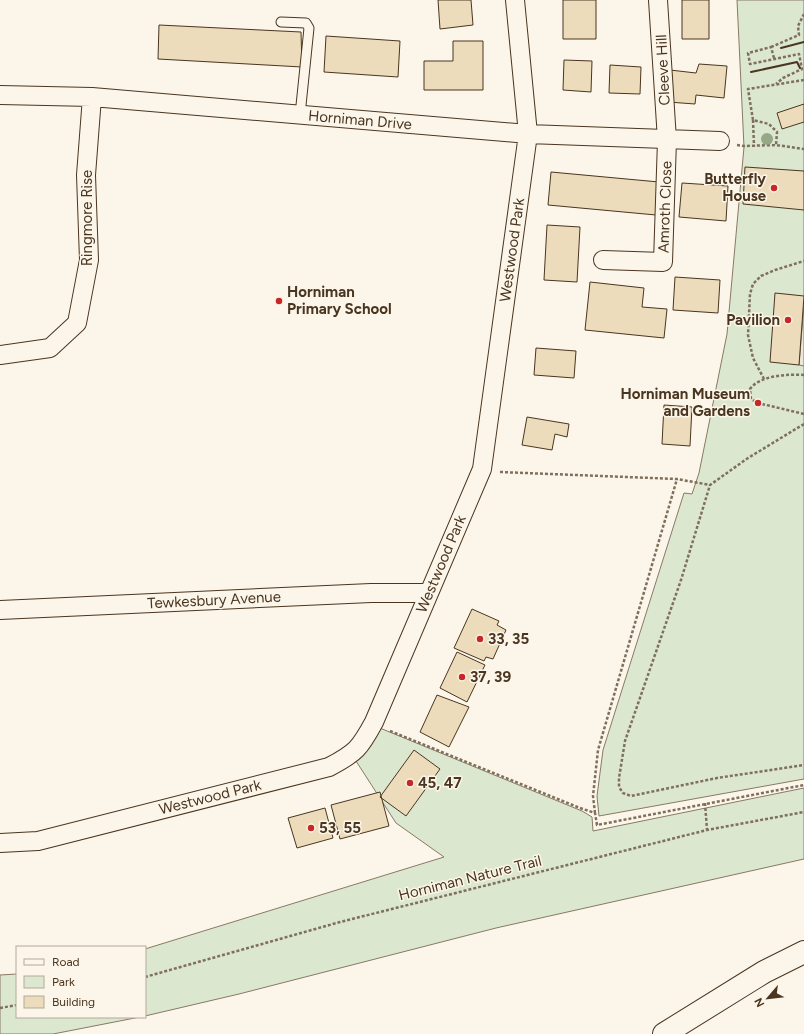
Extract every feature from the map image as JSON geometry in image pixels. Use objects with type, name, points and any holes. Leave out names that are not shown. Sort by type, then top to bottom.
[{"type":"street","name":"Westwood Park","points":[[0,843],[38,841],[330,767],[352,755],[364,740],[374,722],[482,469],[528,134],[515,0]]},
{"type":"street","name":"Cleeve Hill","points":[[658,0],[667,140]]},
{"type":"street","name":"Horniman Drive","points":[[0,95],[92,97],[528,134],[720,141]]},
{"type":"street","name":"Ringmore Rise","points":[[0,354],[50,348],[77,323],[89,260],[86,175],[92,97]]},
{"type":"street","name":"Amroth Close","points":[[603,260],[663,262],[667,140]]},
{"type":"street","name":"Tewkesbury Avenue","points":[[0,610],[371,592],[429,593]]},
{"type":"street","points":[[664,1034],[764,972],[804,952]]},
{"type":"lane","points":[[281,22],[306,23],[309,28],[300,115]]},
{"type":"path","points":[[775,85],[783,78],[802,69],[799,54],[750,64],[748,53],[771,47],[799,35],[798,26],[804,14]]},
{"type":"path","points":[[771,47],[774,58]]},
{"type":"path","points":[[754,146],[753,120],[748,89],[804,80]]},
{"type":"path","points":[[753,120],[769,124],[777,132],[776,145]]},
{"type":"path","points":[[720,141],[744,146],[776,145],[804,149]]},
{"type":"path","points":[[764,379],[754,358],[748,335],[750,294],[753,284],[760,276],[804,261]]},
{"type":"path","points":[[804,375],[764,379],[750,389],[751,399],[758,404],[804,414]]},
{"type":"path","points":[[804,424],[748,458],[710,485],[681,580],[625,741],[619,778],[620,787],[623,793],[632,796],[717,778],[804,765]]},
{"type":"path","points":[[482,469],[504,473],[677,479],[710,485]]},
{"type":"path","points":[[677,479],[598,750],[594,796],[597,824],[804,785]]},
{"type":"path","points":[[374,722],[397,734],[595,813]]},
{"type":"path","points":[[705,803],[707,830]]},
{"type":"path","name":"Horniman Nature Trail","points":[[146,978],[340,922],[707,830],[804,812]]},
{"type":"path","points":[[0,1008],[16,1005]]},
{"type":"green space","name":"Horniman Museum and Gardens","points":[[737,0],[804,0],[804,779],[599,816],[597,796],[603,750],[684,493],[692,494],[699,473],[727,334],[744,147]]},
{"type":"green space","points":[[375,726],[582,811],[592,817],[593,831],[804,788],[804,859],[496,928],[239,994],[146,1016],[146,949],[444,857],[396,823],[356,761]]},
{"type":"green space","points":[[16,974],[16,1018],[135,1018],[53,1034],[0,1034],[0,975]]},
{"type":"shaded area","points":[[804,305],[804,366],[799,365]]},
{"type":"building","points":[[438,0],[471,0],[473,25],[440,29]]},
{"type":"building","points":[[563,0],[596,0],[596,39],[563,39]]},
{"type":"building","points":[[682,0],[709,0],[709,39],[682,39]]},
{"type":"building","points":[[159,25],[301,32],[302,67],[158,59]]},
{"type":"building","points":[[326,36],[400,41],[398,77],[324,72]]},
{"type":"building","points":[[453,41],[483,41],[483,90],[424,90],[424,61],[453,61]]},
{"type":"building","points":[[564,60],[592,61],[591,92],[563,90]]},
{"type":"building","points":[[699,64],[727,66],[724,98],[696,95],[695,104],[668,102],[670,70],[696,73]]},
{"type":"building","points":[[610,65],[641,67],[640,94],[609,93]]},
{"type":"building","points":[[804,104],[804,122],[782,129],[777,113]]},
{"type":"building","name":"Butterfly House","points":[[745,167],[804,171],[804,210],[743,204]]},
{"type":"building","points":[[551,172],[659,182],[656,215],[548,205]]},
{"type":"building","points":[[682,183],[728,186],[726,221],[679,217]]},
{"type":"building","points":[[547,225],[580,227],[577,282],[544,280]]},
{"type":"building","points":[[675,277],[720,280],[718,313],[673,310]]},
{"type":"building","points":[[590,282],[644,288],[642,307],[667,309],[664,338],[585,330]]},
{"type":"building","name":"Pavilion","points":[[775,293],[804,296],[799,365],[770,362]]},
{"type":"building","points":[[536,348],[576,351],[574,378],[534,375]]},
{"type":"building","points":[[664,405],[692,407],[690,446],[662,444]]},
{"type":"building","points":[[527,417],[569,424],[567,437],[555,434],[552,450],[522,445]]},
{"type":"building","name":"33, 35","points":[[472,609],[499,621],[497,625],[506,630],[493,659],[486,657],[484,661],[454,648]]},
{"type":"building","name":"37, 39","points":[[457,652],[485,665],[467,702],[440,688]]},
{"type":"building","points":[[437,695],[469,707],[449,747],[420,732]]},
{"type":"building","name":"45, 47","points":[[414,750],[440,769],[406,816],[380,797]]},
{"type":"building","points":[[380,792],[389,826],[340,839],[331,805]]},
{"type":"building","name":"53, 55","points":[[325,808],[333,838],[297,848],[288,818]]},
{"type":"wall","points":[[781,48],[804,42]]},
{"type":"wall","points":[[751,72],[797,62],[800,68]]},
{"type":"place","name":"Butterfly House","points":[[774,188]]},
{"type":"place","name":"Horniman Primary School","points":[[279,301]]},
{"type":"place","name":"Pavilion","points":[[788,320]]},
{"type":"place","name":"Horniman Museum and Gardens","points":[[758,403]]},
{"type":"place","name":"33, 35","points":[[480,639]]},
{"type":"place","name":"37, 39","points":[[462,677]]},
{"type":"place","name":"45, 47","points":[[410,783]]},
{"type":"place","name":"53, 55","points":[[311,828]]}]
